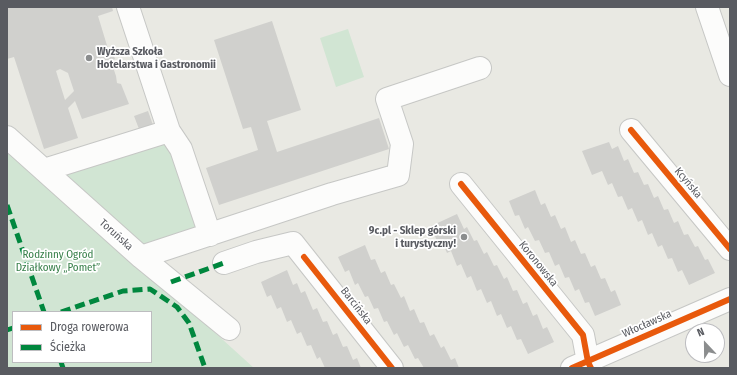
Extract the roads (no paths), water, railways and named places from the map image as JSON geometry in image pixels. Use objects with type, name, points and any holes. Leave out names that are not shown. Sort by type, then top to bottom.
[{"type":"street","points":[[128,7],[170,131],[181,150],[210,235]]},
{"type":"street","points":[[707,7],[730,75]]},
{"type":"street","points":[[141,257],[332,194],[398,175],[402,144],[387,99],[480,68]]},
{"type":"street","name":"Kcyńska","points":[[631,130],[730,249]]},
{"type":"street","points":[[44,170],[170,131]]},
{"type":"street","name":"Toruńska","points":[[7,137],[141,257],[229,329]]},
{"type":"street","name":"Koronowska","points":[[461,184],[583,335],[584,366]]},
{"type":"street","name":"Barcińska","points":[[224,263],[256,252],[293,243],[392,368]]},
{"type":"street","name":"Włocławska","points":[[584,366],[730,298]]},
{"type":"place","name":"Wyższa Szkoła Hotelarstwa i Gastronomii","points":[[89,58]]},
{"type":"place","name":"9c.pl - Sklep górski i turystyczny!","points":[[464,237]]},
{"type":"park label","name":"Rodzinny Ogród Działkowy „Pomet”","points":[[58,261]]}]
